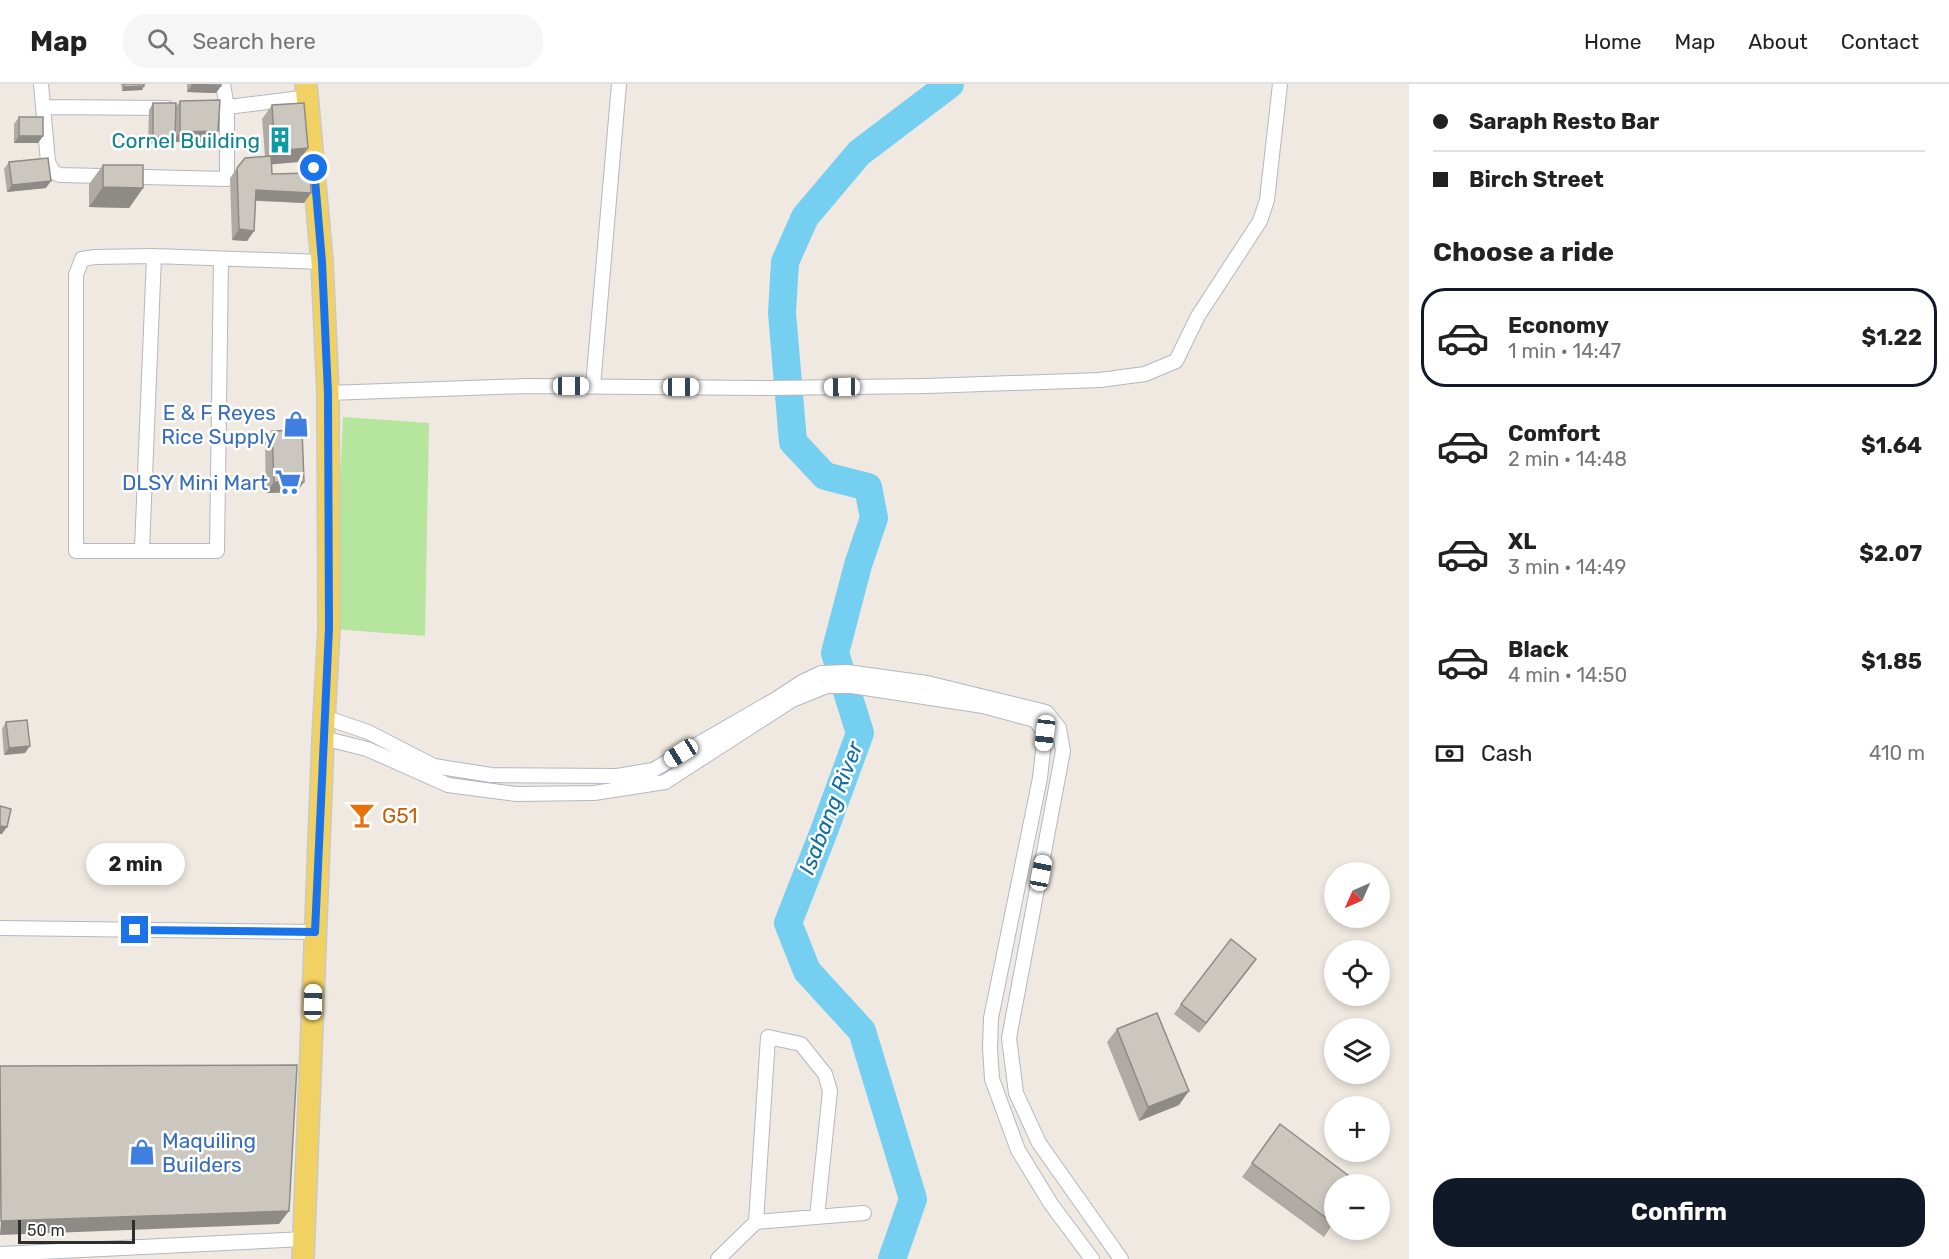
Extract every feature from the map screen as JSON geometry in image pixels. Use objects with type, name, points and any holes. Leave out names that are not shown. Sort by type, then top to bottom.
[{"type":"main road","points":[[304,1249],[323,727],[329,628],[328,393],[322,262],[308,91]]},
{"type":"street","points":[[40,84],[48,162],[53,172],[60,175],[227,179],[226,108],[223,84]]},
{"type":"street","points":[[593,386],[619,84]]},
{"type":"street","points":[[328,393],[526,386],[800,388],[927,386],[1100,380],[1145,374],[1176,361],[1198,316],[1260,221],[1267,200],[1280,84]]},
{"type":"street","points":[[203,108],[226,108],[308,91]]},
{"type":"street","points":[[44,107],[179,108]]},
{"type":"street","points":[[221,259],[217,550],[76,551],[76,275],[82,259],[95,256],[154,256],[322,262]]},
{"type":"street","points":[[142,549],[154,256]]},
{"type":"street","points":[[323,727],[368,732],[434,766],[491,775],[617,776],[653,770],[802,682],[850,679],[927,683],[1046,712],[1059,728],[1063,751],[1009,1038],[1016,1093],[1039,1143],[1121,1259]]},
{"type":"street","points":[[850,679],[983,706],[1035,720],[1045,733],[1040,778],[991,1018],[992,1080],[1018,1150],[1051,1204],[1092,1259]]},
{"type":"street","points":[[323,727],[448,784],[516,794],[594,793],[665,782],[824,680]]},
{"type":"street","points":[[1016,901],[1035,907]]},
{"type":"street","points":[[0,928],[315,932]]},
{"type":"street","points":[[756,1222],[768,1037],[801,1044],[825,1074],[830,1091],[817,1217]]},
{"type":"street","points":[[1038,1183],[1059,1171]]},
{"type":"street","points":[[718,1259],[756,1222],[864,1213]]},
{"type":"street","points":[[0,1254],[304,1249]]},
{"type":"green space","points":[[343,417],[429,423],[425,636],[333,629]]},
{"type":"building","points":[[124,84],[144,84],[144,86],[124,87]]},
{"type":"building","points":[[221,84],[221,86],[192,85]]},
{"type":"building","points":[[220,100],[218,131],[180,132],[180,101]]},
{"type":"building","points":[[153,103],[176,103],[175,138],[153,137]]},
{"type":"building","points":[[304,103],[308,148],[275,151],[272,105]]},
{"type":"building","points":[[19,117],[43,117],[43,136],[19,136]]},
{"type":"building","points":[[271,156],[272,174],[310,173],[311,193],[256,190],[254,231],[239,229],[237,168],[245,158]]},
{"type":"building","points":[[48,158],[51,181],[12,185],[9,162]]},
{"type":"building","points":[[103,165],[143,165],[143,188],[103,187]]},
{"type":"building","points":[[302,430],[304,482],[274,482],[272,431]]},
{"type":"building","points":[[27,720],[30,746],[9,748],[6,722]]},
{"type":"building","points":[[0,806],[11,809],[7,827],[0,826]]},
{"type":"building","points":[[1231,939],[1256,959],[1206,1023],[1181,1004]]},
{"type":"building","points":[[1157,1013],[1189,1091],[1148,1107],[1117,1029]]},
{"type":"building","name":"Maquiling Builders","points":[[297,1065],[289,1211],[1,1221],[0,1066]]},
{"type":"building","points":[[1280,1124],[1324,1157],[1324,1162],[1330,1162],[1346,1174],[1324,1174],[1324,1216],[1252,1163]]},
{"type":"waterway","name":"Isabang River","points":[[892,1259],[913,1199],[862,1031],[807,971],[788,923],[860,733],[835,653],[858,565],[874,518],[868,487],[825,476],[793,442],[782,313],[785,262],[805,217],[859,153],[950,84]]},
{"type":"place","name":"Cornel Building","points":[[280,140]]},
{"type":"place","name":"E & F Reyes Rice Supply","points":[[296,424]]},
{"type":"place","name":"DLSY Mini Mart","points":[[288,482]]},
{"type":"place","name":"G51","points":[[362,815]]},
{"type":"place","name":"Maquiling Builders","points":[[142,1152]]},
{"type":"route","points":[[135,930],[315,932],[322,738],[329,628],[328,393],[322,262],[314,168]]}]
